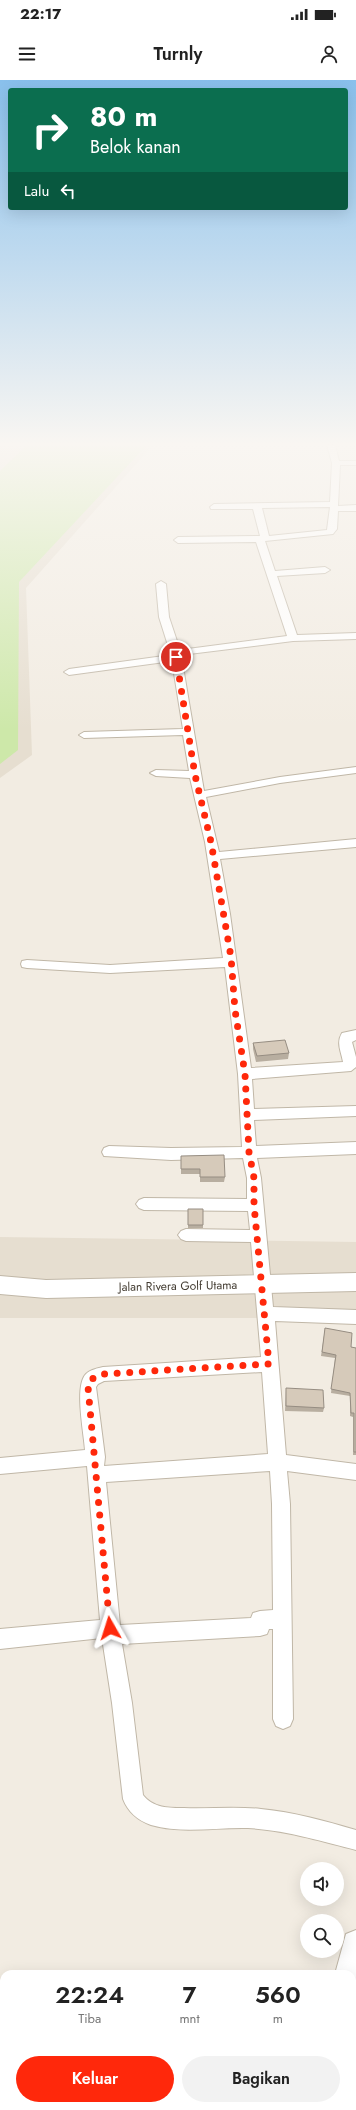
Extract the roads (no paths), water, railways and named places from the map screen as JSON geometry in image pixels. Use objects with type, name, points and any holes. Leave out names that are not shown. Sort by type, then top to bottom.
[{"type":"street","points":[[178,540],[189,540]]},
{"type":"street","points":[[260,540],[293,638]]},
{"type":"street","points":[[272,574],[325,570]]},
{"type":"street","points":[[161,584],[164,617],[176,655],[187,732],[224,914],[245,1074],[249,1152],[254,1178],[254,1205],[266,1314],[281,1504],[283,1720]]},
{"type":"street","points":[[70,672],[293,638],[356,636]]},
{"type":"street","points":[[84,735],[187,732]]},
{"type":"street","points":[[199,795],[280,780],[356,770]]},
{"type":"street","points":[[156,773],[195,775]]},
{"type":"street","points":[[212,856],[356,843]]},
{"type":"street","points":[[27,964],[110,969],[230,962]]},
{"type":"street","points":[[245,1074],[346,1067],[351,1064],[345,1042],[347,1036],[356,1035]]},
{"type":"street","points":[[247,1115],[356,1111]]},
{"type":"street","points":[[109,1152],[131,1154],[356,1148]]},
{"type":"street","points":[[144,1204],[254,1205]]},
{"type":"street","points":[[186,1235],[258,1236]]},
{"type":"street","name":"Jalan Rivera Golf Utama","points":[[0,1285],[46,1288],[356,1282]]},
{"type":"street","points":[[266,1314],[356,1317]]},
{"type":"street","points":[[269,1364],[103,1374],[92,1379],[88,1387],[96,1457],[111,1632],[122,1703],[133,1799],[141,1810],[153,1815],[178,1818],[249,1818],[296,1824],[356,1840]]},
{"type":"street","points":[[0,1466],[96,1457]]},
{"type":"street","points":[[97,1475],[162,1469],[278,1462],[356,1472]]},
{"type":"street","points":[[0,1639],[111,1632],[260,1626],[260,1620],[282,1619]]},
{"type":"street","points":[[350,1970],[356,1947]]}]
